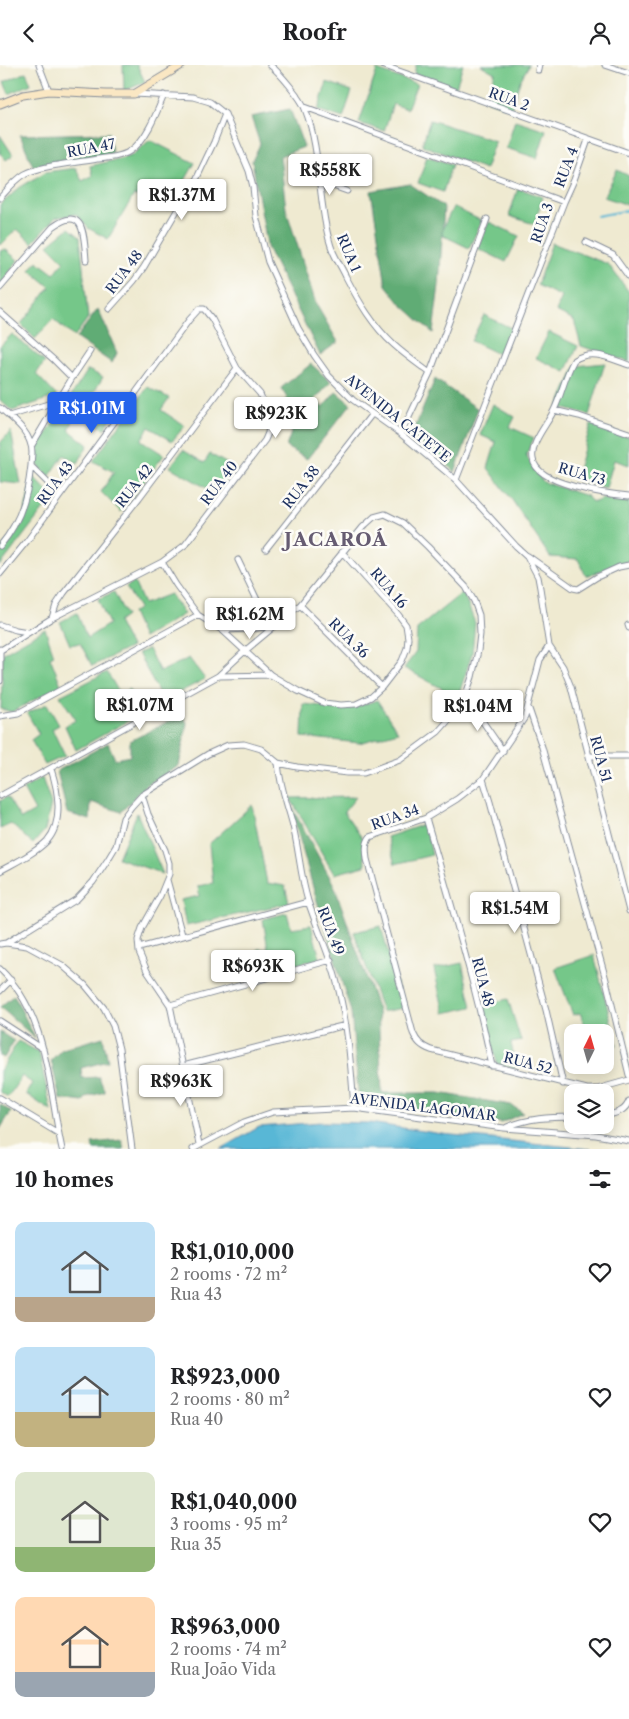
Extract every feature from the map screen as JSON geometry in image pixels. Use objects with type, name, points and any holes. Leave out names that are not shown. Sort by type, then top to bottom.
[{"type":"main road","points":[[0,104],[23,95],[50,91],[106,94],[134,93],[182,65]]},
{"type":"street","points":[[39,65],[50,91]]},
{"type":"street","name":"RUA 1","points":[[270,65],[278,72],[305,107],[315,149],[330,244],[361,306],[394,346],[430,373]]},
{"type":"street","name":"RUA 2","points":[[382,65],[588,140],[629,153]]},
{"type":"street","points":[[605,65],[629,73]]},
{"type":"street","points":[[134,93],[203,99],[218,107],[225,114]]},
{"type":"street","name":"RUA 47","points":[[0,198],[17,180],[38,169],[109,157],[131,151],[141,141],[156,115],[164,95]]},
{"type":"street","name":"RUA 3","points":[[305,107],[564,202],[456,480]]},
{"type":"street","name":"RUA 48","points":[[109,309],[139,274],[195,182],[225,114]]},
{"type":"street","name":"AVENIDA CATETE","points":[[225,114],[249,171],[253,187],[256,217],[268,262],[298,328],[329,376],[354,400],[401,434],[456,480],[527,556],[538,577],[549,646]]},
{"type":"street","name":"RUA 4","points":[[564,202],[588,140]]},
{"type":"street","points":[[319,181],[347,191]]},
{"type":"street","points":[[401,434],[430,373],[487,219]]},
{"type":"street","points":[[0,288],[60,222],[74,220],[80,223],[84,230],[86,260]]},
{"type":"street","points":[[586,242],[613,255],[629,277]]},
{"type":"street","name":"RUA 40","points":[[0,648],[52,618],[162,562],[185,545],[268,433],[270,418],[260,394],[237,368],[208,312],[204,309],[199,309]]},
{"type":"street","name":"RUA 43","points":[[0,574],[27,541],[199,309]]},
{"type":"street","points":[[0,312],[72,378]]},
{"type":"street","points":[[0,546],[20,517],[26,500],[32,445],[90,351]]},
{"type":"street","points":[[629,365],[589,353],[580,356],[571,365],[554,410],[579,416],[629,433]]},
{"type":"street","name":"RUA 42","points":[[52,618],[56,605],[69,586],[139,498],[237,368]]},
{"type":"street","points":[[9,416],[59,401]]},
{"type":"street","points":[[0,408],[22,429],[32,445]]},
{"type":"street","name":"RUA 73","points":[[554,410],[534,446],[532,458],[536,468],[547,476],[583,489],[629,496]]},
{"type":"street","name":"RUA 38","points":[[266,549],[372,414]]},
{"type":"street","points":[[31,466],[60,495]]},
{"type":"street","points":[[0,796],[218,676],[300,605],[368,521],[374,517],[385,514],[403,523],[466,587],[474,601],[479,615],[480,633],[472,677],[462,703],[438,732],[414,751],[400,760],[364,773],[347,773],[278,763],[261,749],[244,744],[228,745],[208,754],[142,795],[123,818],[116,846],[86,890],[77,899],[3,943]]},
{"type":"street","name":"RUA 16","points":[[198,615],[222,630],[246,650],[271,675],[298,691],[324,703],[341,705],[356,703],[371,697],[382,687],[402,661],[407,648],[406,625],[398,613],[342,552]]},
{"type":"street","points":[[527,556],[578,589],[604,574],[629,565]]},
{"type":"street","points":[[238,560],[270,627]]},
{"type":"street","points":[[0,716],[18,713],[198,615],[162,562]]},
{"type":"street","name":"RUA 36","points":[[300,605],[382,687]]},
{"type":"street","points":[[0,625],[28,632]]},
{"type":"street","points":[[222,630],[276,626]]},
{"type":"street","name":"RUA 34","points":[[422,1046],[416,1041],[413,1033],[367,859],[367,841],[370,837],[426,818],[457,799],[483,779],[520,727],[529,709],[530,697],[540,660],[549,646]]},
{"type":"street","name":"RUA 51","points":[[549,646],[563,667],[571,687],[629,911]]},
{"type":"street","points":[[0,648],[0,681]]},
{"type":"street","points":[[218,676],[271,675]]},
{"type":"street","points":[[462,703],[483,722],[503,751]]},
{"type":"street","points":[[529,709],[542,747],[603,971],[629,1075]]},
{"type":"street","points":[[589,756],[629,756]]},
{"type":"street","name":"RUA 49","points":[[278,763],[280,785],[292,822],[308,902],[338,984],[352,1071],[354,1108]]},
{"type":"street","points":[[0,871],[33,852],[48,840],[53,830],[57,818],[58,803],[51,769]]},
{"type":"street","points":[[483,779],[546,1010],[563,1084]]},
{"type":"street","points":[[142,795],[169,863],[167,879],[160,896],[142,928],[138,940],[139,952],[147,971],[170,1005],[199,1144]]},
{"type":"street","name":"RUA 48","points":[[426,818],[462,946],[492,1066]]},
{"type":"street","points":[[167,879],[182,935]]},
{"type":"street","points":[[139,948],[308,902]]},
{"type":"street","points":[[3,943],[27,947],[62,965],[86,985],[104,1008],[114,1026],[119,1049],[132,1149]]},
{"type":"street","points":[[170,1005],[330,960]]},
{"type":"street","points":[[0,969],[11,980],[32,1014],[43,1049],[62,1149]]},
{"type":"street","points":[[0,991],[11,980]]},
{"type":"street","points":[[0,1021],[43,1049]]},
{"type":"street","points":[[183,1066],[346,1025]]},
{"type":"street","name":"RUA 52","points":[[422,1046],[431,1050],[563,1084],[597,1089],[629,1081]]},
{"type":"street","points":[[0,1098],[58,1133]]},
{"type":"street","points":[[614,1114],[620,1112],[627,1106],[629,1101]]},
{"type":"street","name":"AVENIDA LAGOMAR","points":[[192,1149],[244,1122],[273,1112],[354,1108],[504,1128],[596,1135],[629,1141]]},
{"type":"street","points":[[504,1128],[521,1121],[564,1117]]},
{"type":"green space","points":[[123,65],[137,65],[145,82],[124,91]]},
{"type":"green space","points":[[416,65],[463,65],[456,87],[414,74]]},
{"type":"green space","points":[[481,65],[529,65],[520,81],[511,109],[486,100],[495,73]]},
{"type":"green space","points":[[377,70],[417,84],[407,109],[393,104],[384,131],[359,123]]},
{"type":"green space","points":[[26,72],[31,84],[9,94],[4,82]]},
{"type":"green space","points":[[327,82],[352,91],[343,118],[318,110]]},
{"type":"green space","points":[[290,109],[304,147],[280,156],[286,209],[316,304],[338,342],[320,355],[268,249],[252,161],[260,144],[251,117]]},
{"type":"green space","points":[[430,120],[495,141],[485,169],[422,145]]},
{"type":"green space","points":[[515,120],[546,130],[537,158],[506,148]]},
{"type":"green space","points":[[109,133],[112,153],[33,166],[20,135]]},
{"type":"green space","points":[[0,135],[13,155],[6,160],[0,153]]},
{"type":"green space","points":[[150,140],[195,163],[168,210],[134,195],[108,239],[88,228],[76,214],[55,218],[32,243],[17,229],[0,244],[0,205],[19,188],[45,172],[76,168],[82,181],[92,176],[90,166],[131,156]]},
{"type":"green space","points":[[427,156],[452,164],[443,192],[418,183]]},
{"type":"green space","points":[[617,170],[629,176],[628,205],[604,197]]},
{"type":"green space","points":[[410,184],[444,207],[439,285],[433,333],[401,304],[386,285],[371,191]]},
{"type":"green space","points":[[518,188],[543,197],[534,224],[509,216]]},
{"type":"green space","points":[[453,207],[482,221],[469,248],[440,234]]},
{"type":"green space","points":[[489,222],[519,236],[506,262],[477,248]]},
{"type":"green space","points":[[69,228],[80,237],[88,318],[74,337],[53,319],[35,339],[21,324],[50,287],[30,270],[37,261],[54,274],[64,261],[48,245]]},
{"type":"green space","points":[[552,243],[608,264],[629,292],[629,362],[581,346],[574,320],[556,311],[562,297],[537,285]]},
{"type":"green space","points":[[5,249],[18,260],[0,286],[0,251]]},
{"type":"green space","points":[[98,309],[117,353],[112,363],[76,338]]},
{"type":"green space","points":[[484,315],[513,329],[500,355],[471,341]]},
{"type":"green space","points":[[549,332],[578,346],[566,372],[536,358]]},
{"type":"green space","points":[[12,334],[45,362],[36,374],[57,396],[12,411],[0,400],[0,346]]},
{"type":"green space","points":[[605,363],[589,415],[558,407],[576,366]]},
{"type":"green space","points":[[311,364],[331,382],[315,400],[323,407],[336,392],[351,404],[307,459],[286,447],[292,430],[273,418],[275,410],[287,398],[281,388]]},
{"type":"green space","points":[[88,370],[103,377],[87,404],[111,419],[104,429],[77,412],[69,430],[88,445],[78,463],[64,455],[49,477],[37,464],[39,445]]},
{"type":"green space","points":[[435,379],[478,409],[455,472],[412,435]]},
{"type":"green space","points":[[148,387],[169,398],[161,410],[185,426],[172,441],[149,427],[141,440],[164,455],[121,512],[101,492],[114,472],[93,461]]},
{"type":"green space","points":[[493,404],[515,417],[510,427],[534,438],[526,455],[543,482],[587,496],[591,501],[595,502],[602,499],[629,502],[629,561],[586,576],[578,559],[550,557],[488,468],[496,442],[480,435]]},
{"type":"green space","points":[[591,424],[629,437],[629,465],[614,460],[606,488],[575,480]]},
{"type":"green space","points":[[11,431],[21,484],[0,482],[0,443]]},
{"type":"green space","points":[[183,450],[204,463],[210,454],[233,467],[217,494],[170,467]]},
{"type":"green space","points":[[33,476],[53,497],[0,566],[0,550],[22,523]]},
{"type":"green space","points":[[134,582],[144,604],[170,594],[184,614],[143,638],[132,613],[139,608],[126,587]]},
{"type":"green space","points":[[114,592],[126,616],[118,622],[131,647],[92,666],[80,643],[70,645],[60,622],[77,613],[87,638],[109,624],[98,599]]},
{"type":"green space","points":[[463,592],[475,623],[472,654],[458,697],[404,668],[416,652],[417,629]]},
{"type":"green space","points":[[45,629],[54,655],[50,657],[61,685],[12,712],[1,709],[3,653]]},
{"type":"green space","points":[[148,649],[160,672],[189,658],[205,679],[163,701],[138,653]]},
{"type":"green space","points":[[107,672],[120,694],[129,689],[142,713],[76,750],[65,726],[76,720],[60,696]]},
{"type":"green space","points":[[377,700],[398,732],[359,743],[302,737],[303,704],[350,709]]},
{"type":"green space","points":[[47,704],[59,725],[52,729],[65,756],[45,765],[31,740],[39,734],[27,713]]},
{"type":"green space","points":[[178,706],[187,723],[179,766],[148,784],[121,812],[91,802],[90,820],[67,813],[57,771],[108,743],[115,759],[130,756],[130,741],[171,720],[168,710]]},
{"type":"green space","points":[[42,778],[51,804],[45,830],[33,844],[11,824],[0,829],[0,801],[7,797],[21,819],[35,811],[23,789]]},
{"type":"green space","points":[[356,797],[344,812],[364,841],[365,866],[334,874],[290,798]]},
{"type":"green space","points":[[290,804],[334,885],[378,1010],[382,1093],[439,1093],[511,1105],[523,1113],[501,1123],[359,1100],[351,1012]]},
{"type":"green space","points":[[252,805],[267,883],[285,886],[289,903],[186,926],[181,900],[199,896],[198,886],[213,883],[209,844]]},
{"type":"green space","points":[[137,813],[163,874],[118,858]]},
{"type":"green space","points":[[425,824],[432,855],[395,864],[387,837]]},
{"type":"green space","points":[[287,913],[291,928],[311,925],[320,958],[264,973],[258,949],[268,949],[263,919]]},
{"type":"green space","points":[[381,926],[403,1008],[382,1012],[354,932]]},
{"type":"green space","points":[[594,955],[612,1024],[583,1024],[580,1013],[573,1015],[555,968]]},
{"type":"green space","points":[[462,963],[472,1007],[444,1013],[434,969]]},
{"type":"green space","points":[[14,995],[35,1038],[0,1007]]},
{"type":"green space","points":[[508,999],[521,1041],[511,1043],[516,1068],[497,1064],[483,1004]]},
{"type":"green space","points":[[0,1032],[14,1041],[4,1058],[0,1056]]},
{"type":"green space","points":[[614,1033],[617,1045],[614,1047]]},
{"type":"green space","points":[[103,1037],[108,1061],[81,1068],[82,1078],[99,1077],[105,1092],[86,1097],[83,1102],[60,1099],[51,1060],[62,1049]]},
{"type":"green space","points":[[18,1041],[39,1052],[51,1111],[26,1094],[32,1083],[22,1076],[8,1097],[0,1092],[0,1071]]},
{"type":"green space","points":[[0,1104],[11,1112],[0,1129]]},
{"type":"green space","points":[[122,1140],[124,1149],[93,1149],[92,1143]]},
{"type":"water","points":[[321,1122],[370,1123],[442,1134],[591,1149],[221,1149],[259,1127]]},
{"type":"waterway","points":[[597,216],[629,210]]},
{"type":"district","name":"JACAROÁ","points":[[336,539]]}]
